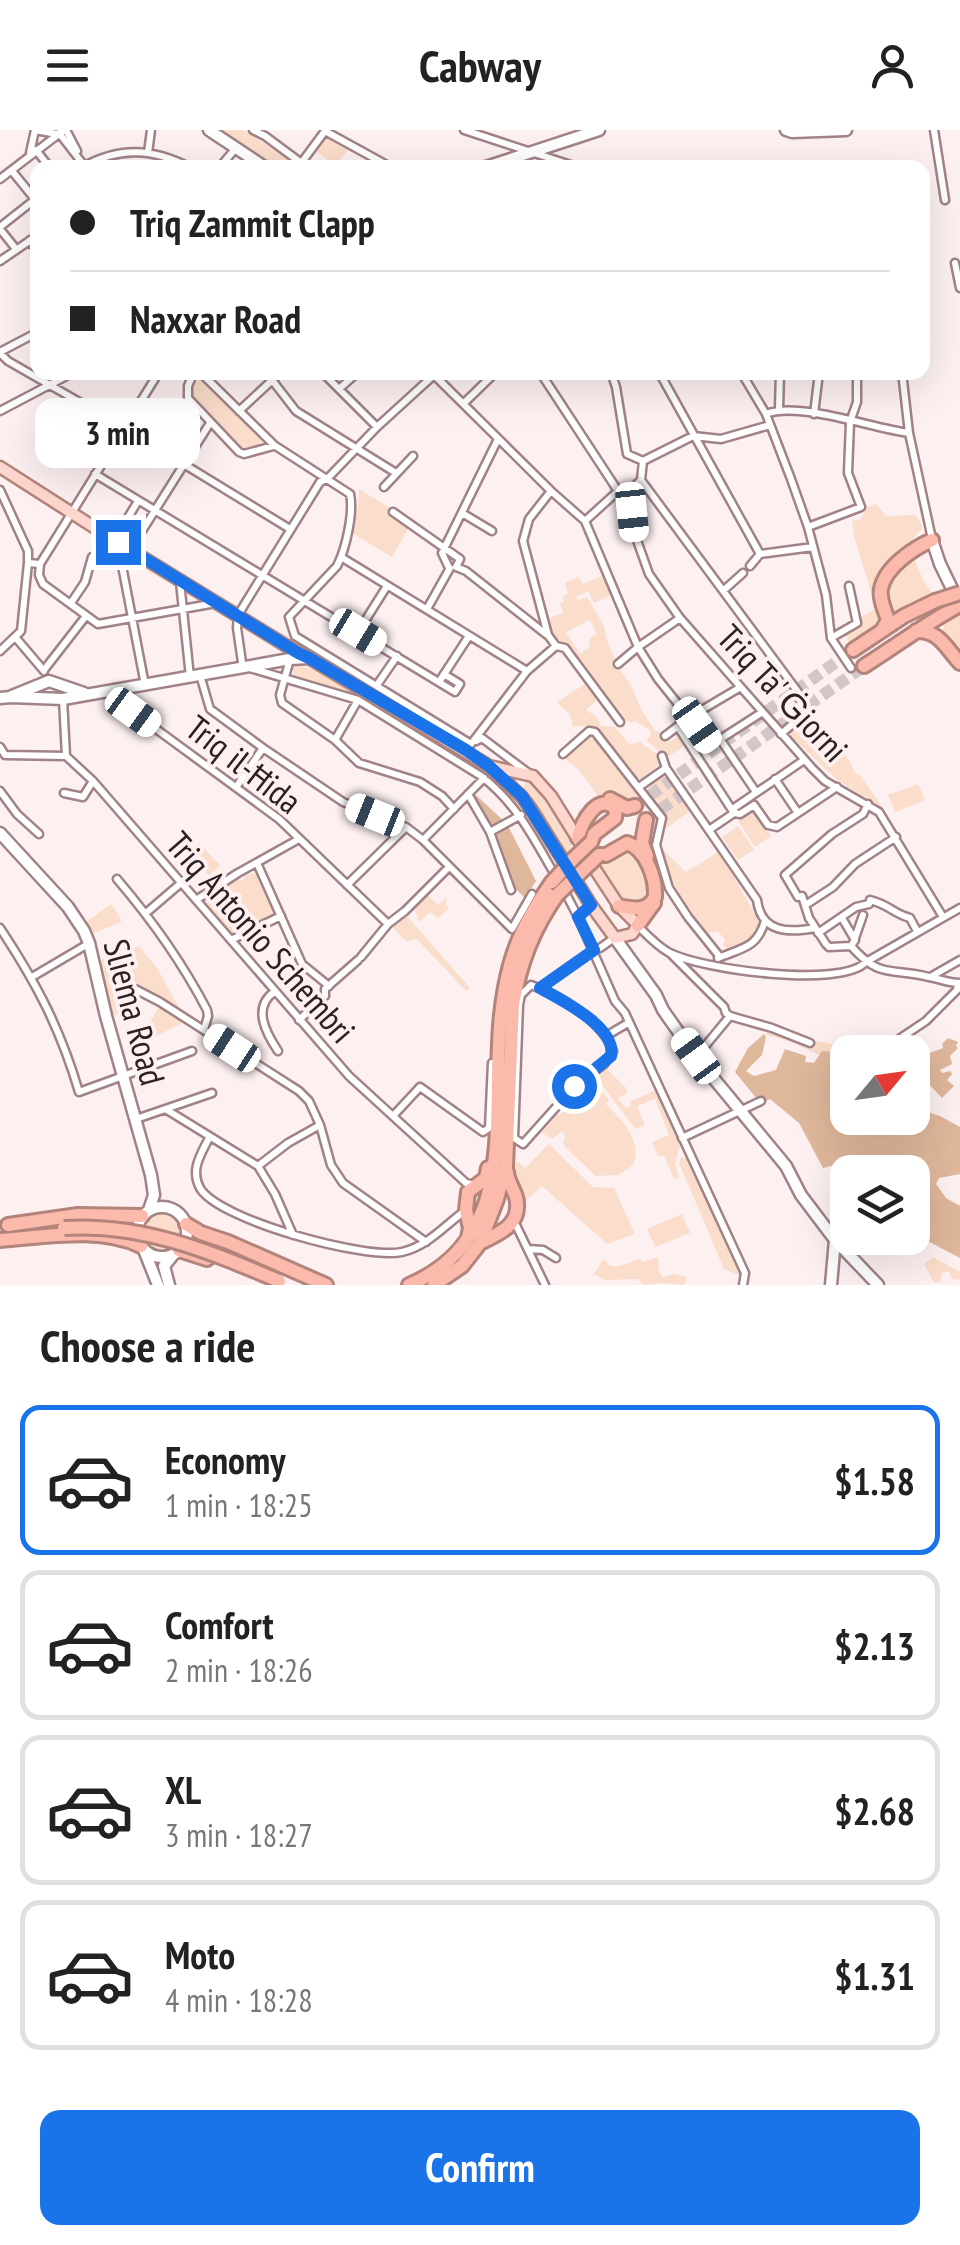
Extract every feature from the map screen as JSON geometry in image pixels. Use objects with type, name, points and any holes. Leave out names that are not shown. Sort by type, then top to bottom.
[{"type":"highway","points":[[883,629],[888,620],[880,594],[882,585],[915,548],[932,540]]},
{"type":"highway","points":[[853,650],[904,616],[960,593]]},
{"type":"highway","points":[[883,603],[892,614],[904,616]]},
{"type":"highway","points":[[858,667],[960,605]]},
{"type":"highway","points":[[942,640],[939,626],[946,612]]},
{"type":"highway","points":[[915,632],[928,631],[942,640],[960,663]]},
{"type":"highway","points":[[474,1242],[488,1195],[500,1016],[518,936],[555,888],[572,878],[589,845],[635,806],[627,808],[605,798],[582,818],[566,820]]},
{"type":"highway","points":[[589,845],[646,820],[643,847],[656,877],[658,893],[654,905],[634,929]]},
{"type":"highway","points":[[589,845],[606,855],[628,843],[641,852],[655,882],[655,897],[647,906],[636,909],[619,906]]},
{"type":"highway","points":[[409,1285],[442,1268],[474,1242],[502,1232],[514,1222],[518,1202],[507,1181],[506,1166],[516,1005],[529,986],[530,940],[555,888]]},
{"type":"highway","points":[[474,1242],[467,1214],[469,1187],[486,1178],[492,1146],[490,1134]]},
{"type":"highway","points":[[434,1285],[462,1266],[497,1199],[506,1166]]},
{"type":"highway","points":[[4,1225],[78,1215],[145,1213]]},
{"type":"highway","points":[[0,1238],[103,1221],[177,1232],[300,1281],[324,1285]]},
{"type":"highway","points":[[186,1224],[324,1285]]},
{"type":"highway","points":[[4,1225],[66,1225],[170,1238],[281,1284]]},
{"type":"highway","points":[[0,1238],[95,1236],[121,1239],[142,1248]]},
{"type":"highway","points":[[176,1252],[197,1255],[281,1284]]},
{"type":"main road","points":[[209,130],[254,160]]},
{"type":"main road","points":[[510,160],[599,130]]},
{"type":"main road","points":[[786,130],[846,130]]},
{"type":"main road","points":[[0,467],[116,542],[489,766],[522,796]]},
{"type":"main road","points":[[932,540],[960,605]]},
{"type":"main road","points":[[5,697],[41,699],[107,693],[309,658]]},
{"type":"main road","points":[[5,697],[36,685],[47,676],[66,694]]},
{"type":"main road","points":[[36,685],[34,690],[41,699]]},
{"type":"main road","points":[[489,766],[530,776],[551,796],[589,845],[594,870],[634,929]]},
{"type":"main road","points":[[530,776],[518,788],[591,905],[696,1056],[786,1166],[801,1195],[830,1233]]},
{"type":"main road","name":"Sliema Road","points":[[0,833],[68,907],[89,943],[151,1175],[154,1195],[145,1213]]},
{"type":"main road","points":[[615,938],[634,929]]},
{"type":"main road","points":[[629,956],[626,944],[634,929]]},
{"type":"main road","name":"Sliema Road","points":[[151,1175],[168,1208]]},
{"type":"main road","points":[[158,1285],[137,1236],[145,1213],[158,1207],[179,1214],[186,1224],[184,1243],[164,1266],[169,1285]]},
{"type":"main road","points":[[142,1248],[154,1256],[176,1252]]},
{"type":"main road","points":[[831,1285],[834,1255]]},
{"type":"main road","points":[[849,1255],[878,1285]]},
{"type":"street","points":[[33,153],[35,130],[62,132]]},
{"type":"street","points":[[148,152],[152,130]]},
{"type":"street","points":[[253,130],[299,160]]},
{"type":"street","points":[[307,160],[325,130],[379,160]]},
{"type":"street","points":[[464,130],[554,160]]},
{"type":"street","points":[[934,130],[945,200]]},
{"type":"street","points":[[0,179],[62,132]]},
{"type":"street","points":[[62,132],[78,160]]},
{"type":"street","points":[[229,160],[240,151],[246,160]]},
{"type":"street","points":[[98,160],[118,153],[148,152],[176,160]]},
{"type":"street","points":[[33,153],[41,160]]},
{"type":"street","points":[[12,171],[30,192]]},
{"type":"street","points":[[16,250],[0,228],[30,204]]},
{"type":"street","points":[[0,261],[30,241]]},
{"type":"street","points":[[955,263],[960,288]]},
{"type":"street","points":[[30,336],[0,353],[30,373]]},
{"type":"street","points":[[44,380],[290,530]]},
{"type":"street","points":[[0,411],[59,380]]},
{"type":"street","points":[[154,380],[40,564],[40,576],[43,584],[98,624],[218,603]]},
{"type":"street","points":[[192,380],[188,398],[238,452],[244,454],[274,445]]},
{"type":"street","points":[[206,380],[274,445],[350,494],[352,505],[342,558],[289,617],[296,636],[471,744]]},
{"type":"street","points":[[239,411],[272,380],[296,412],[396,473]]},
{"type":"street","points":[[330,380],[377,427]]},
{"type":"street","points":[[340,389],[350,380]]},
{"type":"street","points":[[426,380],[320,482],[290,530],[238,615],[246,668],[358,700],[484,778],[520,815],[597,949],[615,1001],[625,1013],[745,1272],[743,1285]]},
{"type":"street","points":[[438,380],[585,522],[638,647],[658,679],[756,792]]},
{"type":"street","points":[[463,404],[488,380]]},
{"type":"street","points":[[545,380],[618,491]]},
{"type":"street","points":[[614,380],[627,454],[643,461],[694,436],[721,440],[770,424]]},
{"type":"street","points":[[663,380],[760,554]]},
{"type":"street","points":[[746,380],[766,414],[808,527],[826,595],[831,638],[858,667]]},
{"type":"street","points":[[778,409],[780,380]]},
{"type":"street","points":[[814,414],[818,380]]},
{"type":"street","points":[[808,527],[861,507],[848,474],[850,422],[857,402],[858,380]]},
{"type":"street","points":[[903,380],[908,433],[932,540]]},
{"type":"street","points":[[766,414],[778,409],[908,433]]},
{"type":"street","points":[[130,550],[210,423]]},
{"type":"street","points":[[498,440],[442,553],[453,568],[466,571],[556,646],[566,648],[620,722]]},
{"type":"street","points":[[384,487],[413,456]]},
{"type":"street","points":[[585,522],[618,491],[629,491],[641,480],[643,461]]},
{"type":"street","points":[[95,474],[455,692],[460,684],[444,674]]},
{"type":"street","points":[[641,480],[798,692],[803,715],[781,734]]},
{"type":"street","points":[[0,490],[28,551],[21,631],[0,650]]},
{"type":"street","points":[[548,636],[523,541],[530,519],[551,491]]},
{"type":"street","name":"Triq Ta' Ġiorni","points":[[629,491],[634,532],[648,574],[680,618],[825,781],[880,812],[943,917]]},
{"type":"street","points":[[138,501],[116,542],[145,686]]},
{"type":"street","points":[[0,513],[8,508]]},
{"type":"street","points":[[393,512],[460,559],[426,609]]},
{"type":"street","points":[[462,513],[492,531]]},
{"type":"street","points":[[750,566],[760,554],[814,547]]},
{"type":"street","points":[[70,604],[84,582],[92,556]]},
{"type":"street","points":[[342,558],[527,671]]},
{"type":"street","points":[[28,563],[40,564]]},
{"type":"street","points":[[724,590],[743,574]]},
{"type":"street","points":[[26,578],[40,576]]},
{"type":"street","points":[[180,580],[195,676],[210,708],[344,802],[406,828],[423,840],[512,929],[532,894]]},
{"type":"street","points":[[358,632],[388,586]]},
{"type":"street","points":[[831,638],[857,623],[849,586]]},
{"type":"street","points":[[16,638],[47,676],[86,616]]},
{"type":"street","points":[[618,664],[680,618]]},
{"type":"street","points":[[439,682],[469,636]]},
{"type":"street","points":[[471,744],[527,671],[556,646]]},
{"type":"street","points":[[377,684],[397,656]]},
{"type":"street","points":[[290,659],[280,695],[282,703],[335,740],[360,764],[420,782],[454,809]]},
{"type":"street","points":[[664,736],[739,688]]},
{"type":"street","name":"Triq il-Ħida","points":[[107,693],[280,819],[388,924]]},
{"type":"street","points":[[2,753],[66,756],[66,694]]},
{"type":"street","points":[[335,740],[358,700]]},
{"type":"street","points":[[696,754],[761,712]]},
{"type":"street","points":[[678,726],[734,813]]},
{"type":"street","points":[[562,754],[589,731],[594,732],[640,787],[662,818],[656,845],[670,888],[720,957]]},
{"type":"street","points":[[471,744],[482,738],[530,776]]},
{"type":"street","points":[[237,786],[263,748]]},
{"type":"street","name":"Triq Antonio Schembri","points":[[66,756],[93,781],[362,1090],[469,1187]]},
{"type":"street","points":[[662,756],[666,768],[771,927],[816,931],[870,900],[887,904],[897,914],[910,918],[918,931]]},
{"type":"street","points":[[734,813],[734,808],[804,760]]},
{"type":"street","points":[[640,787],[666,768]]},
{"type":"street","points":[[423,840],[484,778]]},
{"type":"street","points":[[775,780],[798,813]]},
{"type":"street","points":[[64,793],[82,797],[93,781]]},
{"type":"street","points":[[818,800],[825,781]]},
{"type":"street","points":[[709,830],[754,805],[768,825],[777,826],[836,787]]},
{"type":"street","points":[[0,791],[39,834]]},
{"type":"street","points":[[468,794],[490,832],[511,890]]},
{"type":"street","points":[[853,942],[829,948],[809,918],[802,896],[798,898],[786,875],[832,834],[862,814],[868,804]]},
{"type":"street","points":[[490,832],[520,815]]},
{"type":"street","points":[[347,885],[406,828]]},
{"type":"street","points":[[806,904],[896,837]]},
{"type":"street","points":[[196,900],[299,839]]},
{"type":"street","points":[[257,863],[302,964],[328,986]]},
{"type":"street","points":[[299,1020],[326,996],[328,986],[360,958],[388,924],[449,867]]},
{"type":"street","points":[[116,879],[184,966],[207,1010],[204,1030]]},
{"type":"street","points":[[146,913],[181,884]]},
{"type":"street","points":[[578,917],[591,905]]},
{"type":"street","points":[[931,923],[934,906]]},
{"type":"street","points":[[669,952],[689,961],[774,974],[822,976],[859,970],[866,962],[960,908]]},
{"type":"street","points":[[231,940],[281,916]]},
{"type":"street","points":[[853,942],[863,916]]},
{"type":"street","points":[[842,918],[866,962],[880,970],[959,983],[957,990],[906,1035]]},
{"type":"street","points":[[708,963],[754,944],[765,921]]},
{"type":"street","points":[[0,928],[32,977],[65,1047],[79,1092],[192,1051]]},
{"type":"street","points":[[634,929],[669,952],[730,1016],[810,1043]]},
{"type":"street","points":[[529,986],[615,938]]},
{"type":"street","points":[[32,977],[89,943]]},
{"type":"street","points":[[930,977],[960,960]]},
{"type":"street","points":[[516,1005],[514,1138],[523,1144],[574,1086],[613,1051],[606,1036],[578,1010],[529,986]]},
{"type":"street","points":[[135,988],[299,1091],[309,1101],[342,1183],[426,1242]]},
{"type":"street","points":[[274,992],[267,998],[262,1018],[263,1028],[278,1051]]},
{"type":"street","points":[[696,1056],[730,1016]]},
{"type":"street","points":[[606,1036],[628,1022]]},
{"type":"street","points":[[490,1134],[494,1035]]},
{"type":"street","points":[[393,1116],[420,1087],[490,1134]]},
{"type":"street","points":[[136,1120],[212,1093]]},
{"type":"street","points":[[682,1138],[760,1101]]},
{"type":"street","points":[[167,1110],[258,1166],[294,1236]]},
{"type":"street","points":[[258,1166],[288,1142],[320,1125]]},
{"type":"street","points":[[209,1138],[195,1172],[203,1193],[223,1208],[294,1236],[380,1254],[405,1251],[426,1242],[467,1214]]},
{"type":"street","points":[[514,1222],[545,1285]]},
{"type":"street","points":[[502,1232],[522,1239]]},
{"type":"street","points":[[528,1249],[543,1250],[556,1258]]},
{"type":"shaded area","points":[[220,130],[243,130],[290,160],[262,160]]},
{"type":"shaded area","points":[[326,137],[349,149],[339,160],[328,160],[316,151]]},
{"type":"shaded area","points":[[200,380],[262,441],[254,449],[242,451],[189,396],[191,383]]},
{"type":"shaded area","points":[[359,489],[392,509],[409,527],[392,557],[352,533]]},
{"type":"shaded area","points":[[876,504],[886,516],[915,515],[922,529],[886,567],[878,625],[849,643],[845,633],[876,608],[852,521],[861,519],[866,508]]},
{"type":"shaded area","points":[[912,552],[933,595],[896,613],[887,605],[885,588]]},
{"type":"shaded area","points":[[602,576],[611,595],[594,603],[588,591],[576,597],[578,601],[587,597],[604,626],[619,669],[656,732],[667,743],[679,736],[686,745],[667,757],[647,741],[651,731],[635,721],[623,721],[549,626],[551,617],[563,613],[560,603],[568,593],[565,583],[578,577],[583,584]],"holes":[[[590,620],[597,634],[580,654],[566,632]]]},
{"type":"shaded area","points":[[959,614],[960,654],[943,629],[946,620]]},
{"type":"shaded area","points":[[297,665],[325,673],[485,767],[527,807],[523,810],[483,770],[353,694],[294,676],[292,668]]},
{"type":"shaded area","points":[[588,682],[598,699],[586,710],[596,716],[601,726],[615,727],[629,744],[640,742],[658,755],[660,764],[642,778],[637,778],[597,730],[573,727],[570,715],[557,702]]},
{"type":"shaded area","points":[[809,714],[844,751],[856,774],[883,808],[836,779],[790,735]]},
{"type":"shaded area","points":[[592,735],[644,797],[638,796],[627,807],[606,795],[599,797],[566,760]]},
{"type":"shaded area","points":[[663,775],[690,811],[665,829],[666,815],[648,787]]},
{"type":"shaded area","points":[[529,780],[534,780],[549,800],[573,839],[568,854],[565,855],[523,789]]},
{"type":"shaded area","points":[[918,784],[925,800],[895,812],[888,795]]},
{"type":"shaded area","points":[[476,795],[507,824],[536,881],[525,898],[516,889],[496,833],[472,798]]},
{"type":"shaded area","points":[[752,812],[771,836],[755,847],[738,821]]},
{"type":"shaded area","points":[[738,826],[754,850],[738,860],[722,837]]},
{"type":"shaded area","points":[[199,843],[220,865],[209,876],[187,854]]},
{"type":"shaded area","points":[[626,847],[635,849],[651,885],[650,899],[639,907],[620,900],[596,865]]},
{"type":"shaded area","points":[[662,849],[686,872],[720,851],[761,926],[751,943],[728,950],[718,931],[708,933],[680,894]]},
{"type":"shaded area","points":[[253,873],[276,914],[230,934],[203,905],[238,879]]},
{"type":"shaded area","points":[[427,894],[438,905],[446,898],[449,908],[438,918],[430,912],[419,922],[414,907]]},
{"type":"shaded area","points":[[111,904],[122,921],[92,934],[86,922]]},
{"type":"shaded area","points":[[405,914],[470,988],[466,991],[418,940],[406,941],[393,927]]},
{"type":"shaded area","points":[[139,946],[157,968],[182,1013],[140,985],[130,1009],[112,1016],[99,961]]},
{"type":"shaded area","points":[[160,1005],[186,1021],[143,1043],[141,1037]]},
{"type":"shaded area","points":[[774,1031],[810,1045],[812,1040],[830,1043],[830,1051],[819,1055],[764,1034]]},
{"type":"shaded area","points":[[764,1034],[762,1055],[746,1071],[754,1076],[776,1070],[785,1049],[806,1056],[805,1062],[814,1063],[822,1051],[830,1051],[830,1135],[930,1135],[930,1113],[960,1127],[960,1174],[939,1178],[936,1184],[946,1198],[960,1206],[960,1258],[930,1242],[930,1155],[830,1155],[830,1166],[823,1168],[799,1123],[770,1099],[761,1104],[735,1072],[748,1048]]},
{"type":"shaded area","points":[[948,1038],[958,1042],[950,1056],[952,1064],[940,1070],[950,1071],[947,1080],[954,1086],[942,1098],[930,1085],[930,1053],[943,1048]]},
{"type":"shaded area","points":[[607,1069],[626,1088],[627,1093],[618,1098],[626,1108],[655,1090],[680,1143],[675,1164],[679,1177],[674,1179],[664,1156],[658,1156],[652,1142],[669,1135],[655,1099],[637,1106],[645,1125],[635,1129],[597,1078]]},
{"type":"shaded area","points":[[595,1084],[633,1139],[633,1165],[619,1175],[596,1176],[566,1148],[562,1131],[552,1139],[542,1133],[557,1114]]},
{"type":"shaded area","points":[[549,1144],[593,1187],[614,1188],[635,1234],[607,1244],[542,1186],[526,1201],[514,1181],[514,1166],[517,1161],[525,1168]]},
{"type":"shaded area","points":[[681,1157],[688,1159],[740,1270],[738,1275],[724,1269],[679,1163]]},
{"type":"shaded area","points":[[161,1213],[174,1219],[180,1232],[174,1245],[161,1251],[148,1245],[142,1232],[148,1219]]},
{"type":"shaded area","points":[[682,1214],[690,1233],[655,1247],[647,1229]]},
{"type":"shaded area","points":[[658,1257],[662,1277],[687,1277],[684,1285],[644,1285],[638,1279],[605,1280],[594,1274],[605,1260],[610,1266],[620,1266]]},
{"type":"shaded area","points":[[933,1257],[960,1272],[960,1279],[952,1280],[949,1272],[941,1273],[941,1282],[934,1283],[924,1264]]},
{"type":"tunnel","points":[[635,806],[853,650]]},
{"type":"tunnel","points":[[646,820],[864,666]]},
{"type":"route","points":[[118,542],[466,750],[522,796],[591,905],[578,917],[594,950],[540,988],[578,1010],[612,1044],[611,1056],[574,1086]]}]
